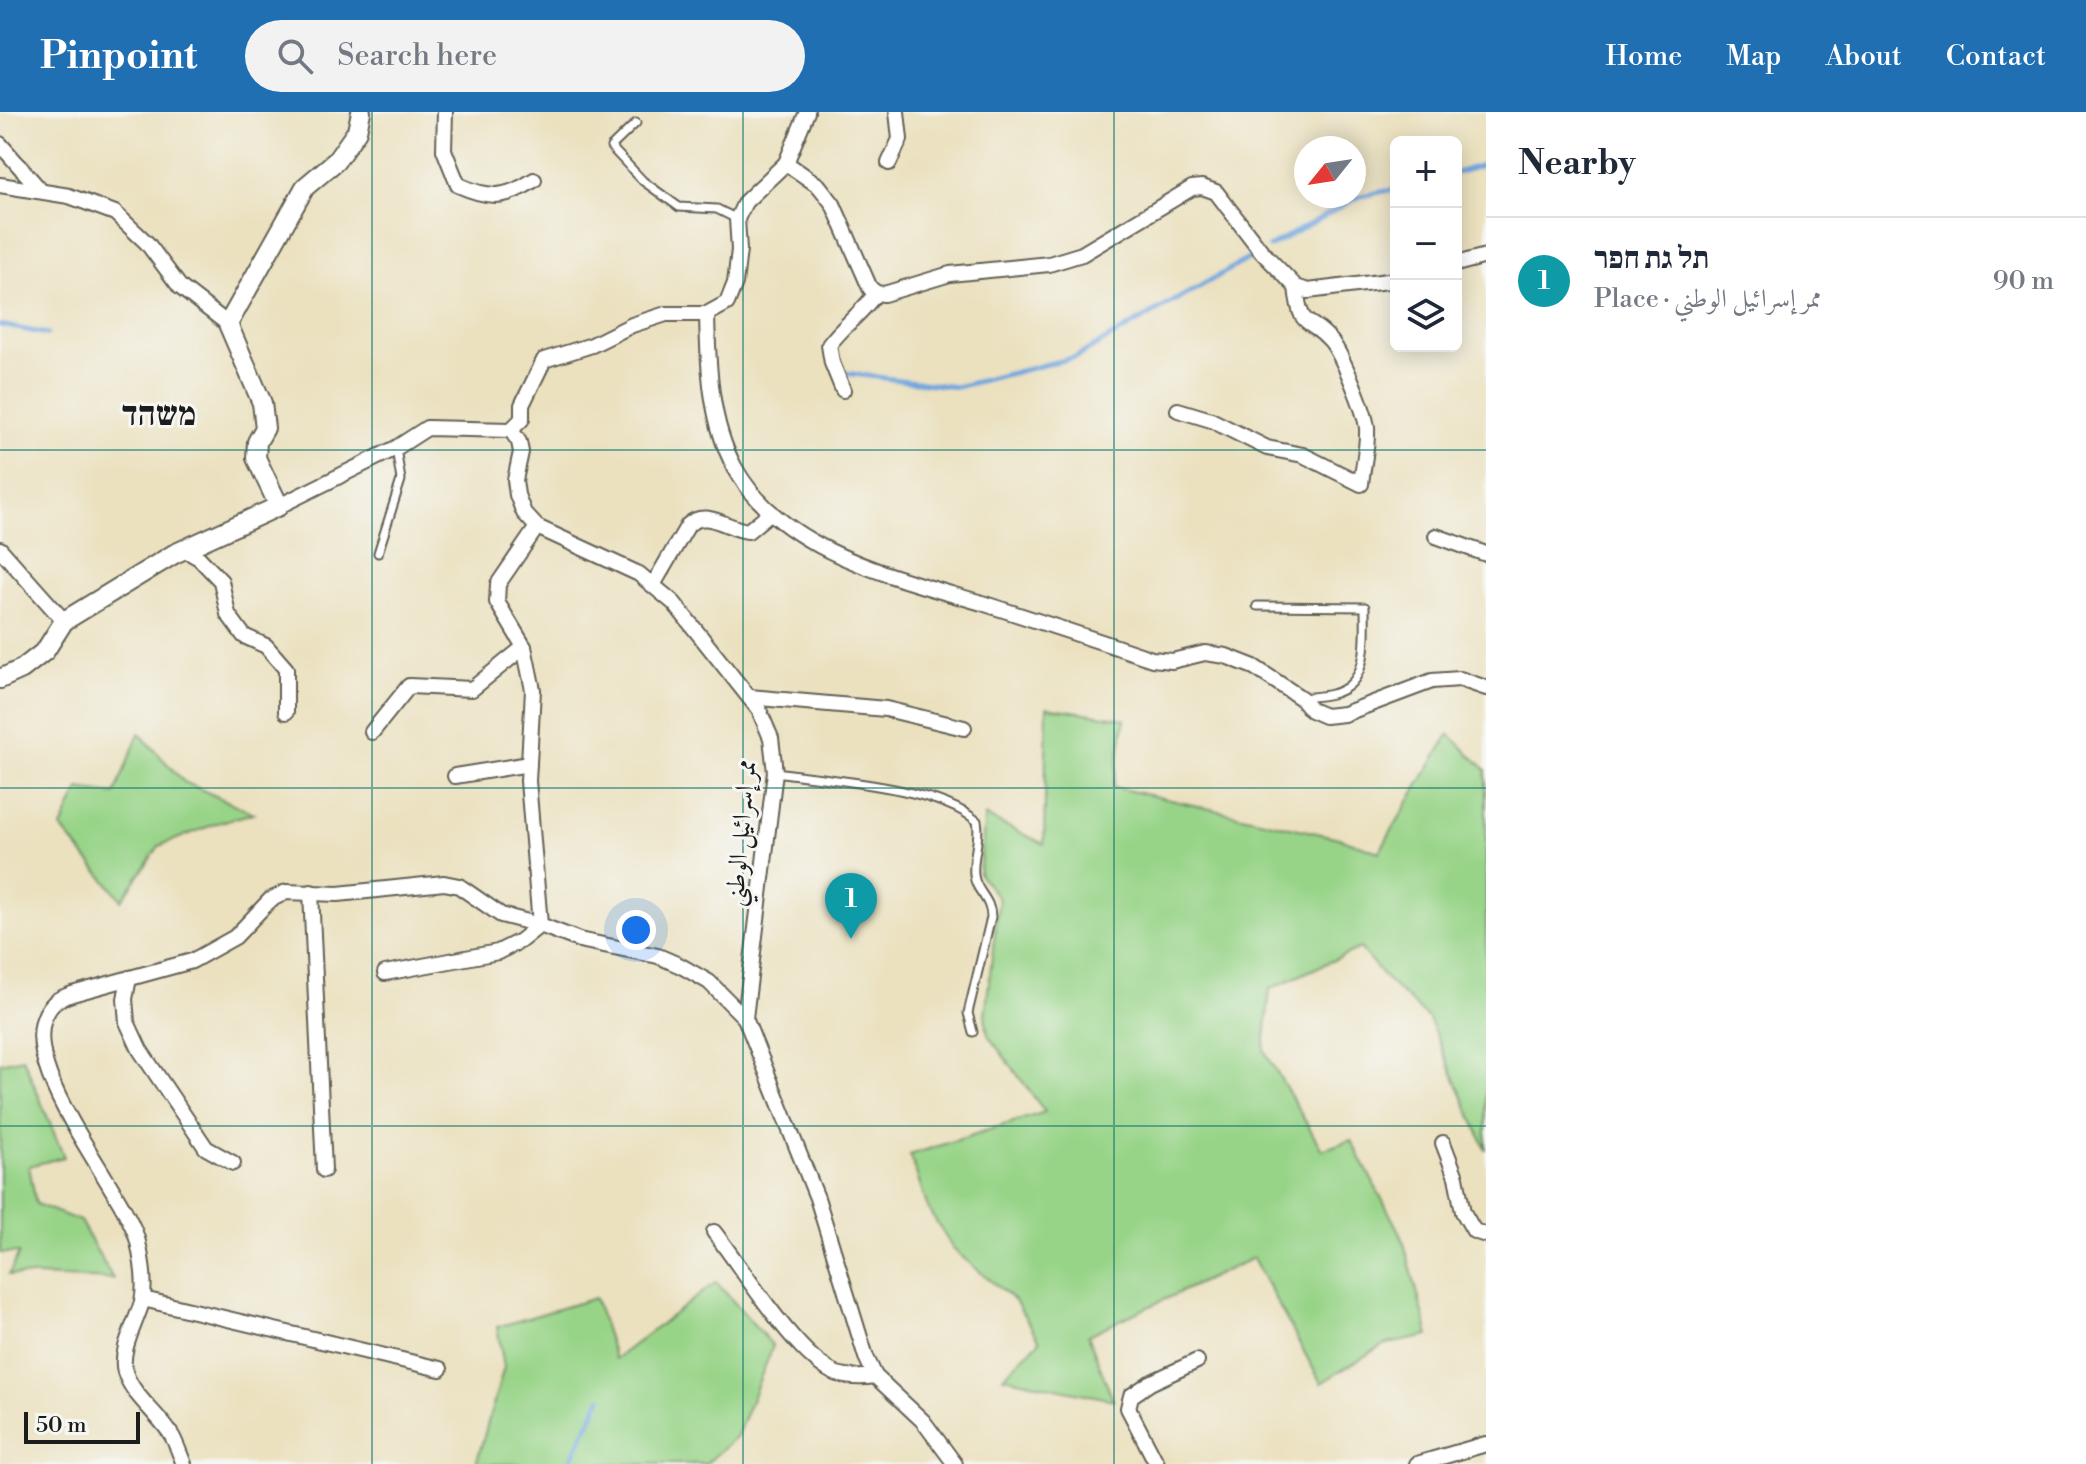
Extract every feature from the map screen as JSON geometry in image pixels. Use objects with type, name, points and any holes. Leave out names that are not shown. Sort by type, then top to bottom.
[{"type":"street","points":[[228,324],[305,187],[336,161],[357,131],[361,112]]},
{"type":"street","points":[[445,112],[444,150],[458,185],[479,194],[498,196],[516,191],[534,180]]},
{"type":"street","points":[[0,679],[22,669],[45,651],[64,621],[185,550],[396,448],[427,428],[511,430],[522,419],[522,405],[544,360],[592,345],[632,325],[666,314],[707,314],[727,303],[735,283],[739,250],[737,219],[745,202],[786,163],[807,112]]},
{"type":"street","points":[[889,163],[900,139],[897,112]]},
{"type":"street","points":[[0,144],[41,191]]},
{"type":"street","points":[[786,163],[819,186],[833,204],[870,288],[876,293],[884,294],[950,274],[1062,262],[1082,254],[1192,188],[1202,187],[1216,192],[1262,252],[1296,287],[1308,291],[1390,281]]},
{"type":"street","points":[[0,185],[69,196],[115,213],[147,243],[180,287],[228,324],[262,403],[265,428],[257,442],[256,458],[279,506]]},
{"type":"street","points":[[1462,262],[1486,256]]},
{"type":"street","points":[[1178,410],[1211,420],[1267,448],[1303,455],[1361,484],[1367,425],[1342,360],[1330,340],[1305,322],[1298,311],[1296,287]]},
{"type":"street","points":[[843,390],[832,363],[829,345],[838,332],[865,310],[876,293]]},
{"type":"street","points":[[707,314],[708,364],[720,429],[734,467],[752,493],[771,512],[838,556],[885,575],[1152,659],[1172,661],[1205,653],[1226,656],[1254,667],[1301,698],[1311,710],[1325,716],[1344,714],[1432,681],[1460,679],[1486,688]]},
{"type":"street","points":[[511,430],[521,452],[515,480],[517,495],[524,513],[537,527],[498,584],[497,602],[524,647],[533,690],[528,781],[540,925]]},
{"type":"street","points":[[653,585],[688,525],[696,518],[705,517],[737,530],[748,531],[771,512]]},
{"type":"street","name":"ممر إسرائيل الوطني","points":[[537,527],[639,574],[653,585],[674,603],[759,710],[771,738],[775,772],[745,1018],[817,1198],[866,1357],[875,1376],[923,1421],[955,1464]]},
{"type":"street","points":[[1436,536],[1486,554]]},
{"type":"street","points":[[0,549],[64,621]]},
{"type":"street","points":[[185,550],[199,558],[221,581],[228,614],[244,636],[266,646],[286,669],[286,712]]},
{"type":"street","points":[[372,732],[409,686],[472,689],[524,647]]},
{"type":"street","points":[[749,697],[886,709],[964,728]]},
{"type":"street","points":[[455,776],[529,764]]},
{"type":"street","points":[[184,1464],[172,1436],[133,1387],[125,1371],[129,1342],[143,1299],[137,1238],[128,1217],[66,1114],[44,1066],[40,1042],[43,1023],[55,1002],[72,994],[192,961],[235,937],[270,900],[286,892],[338,894],[444,883],[459,886],[501,915],[579,940],[658,956],[681,966],[709,982],[745,1018]]},
{"type":"street","points":[[311,892],[324,1170]]},
{"type":"street","points":[[385,973],[498,952],[520,941],[540,925]]},
{"type":"street","points":[[129,978],[125,999],[127,1022],[140,1050],[206,1148],[233,1163]]},
{"type":"street","points":[[1443,1143],[1456,1177],[1463,1212],[1474,1231],[1486,1235]]},
{"type":"street","points":[[714,1232],[796,1342],[813,1359],[836,1373],[853,1378],[875,1376]]},
{"type":"street","points":[[143,1299],[440,1369]]},
{"type":"street","points":[[1157,1464],[1128,1408],[1131,1396],[1150,1383],[1197,1361]]},
{"type":"street","points":[[1417,1464],[1486,1444]]},
{"type":"lane","points":[[636,123],[611,147],[622,161],[654,190],[679,207],[717,209],[737,219]]},
{"type":"lane","points":[[378,553],[401,480],[396,448]]},
{"type":"lane","points":[[1257,606],[1365,607],[1365,633],[1357,677],[1348,687],[1334,693],[1301,698]]},
{"type":"lane","points":[[775,772],[887,787],[930,797],[977,821],[979,831],[973,873],[975,882],[991,906],[991,917],[968,1013],[973,1032]]},
{"type":"green space","points":[[1047,707],[1125,719],[1113,787],[1339,838],[1379,852],[1449,734],[1486,770],[1486,1150],[1429,1019],[1386,979],[1360,948],[1270,989],[1264,1050],[1322,1150],[1351,1140],[1403,1239],[1429,1336],[1383,1345],[1321,1383],[1253,1258],[1088,1335],[1113,1400],[1003,1377],[1040,1341],[1015,1301],[953,1249],[928,1208],[910,1155],[1045,1112],[988,1035],[985,1015],[999,899],[979,874],[985,816],[1044,844]]},
{"type":"green space","points":[[139,733],[184,782],[254,813],[220,822],[159,846],[122,900],[61,828],[79,789],[115,794]]},
{"type":"green space","points":[[23,1058],[64,1157],[29,1166],[36,1204],[80,1221],[113,1279],[9,1275],[19,1253],[0,1253],[0,1063]]},
{"type":"green space","points":[[716,1282],[773,1346],[737,1436],[706,1464],[476,1464],[504,1367],[497,1327],[595,1298],[615,1359]]},
{"type":"waterway","points":[[1462,171],[1486,164]]},
{"type":"waterway","points":[[1269,247],[1360,196],[1390,190]]},
{"type":"waterway","points":[[845,373],[956,387],[1076,357],[1255,255]]},
{"type":"waterway","points":[[0,325],[47,334]]},
{"type":"waterway","points":[[569,1464],[601,1398]]},
{"type":"place","name":"תל גת חפר","points":[[851,939]]},
{"type":"district","name":"משהד","points":[[159,415]]}]
